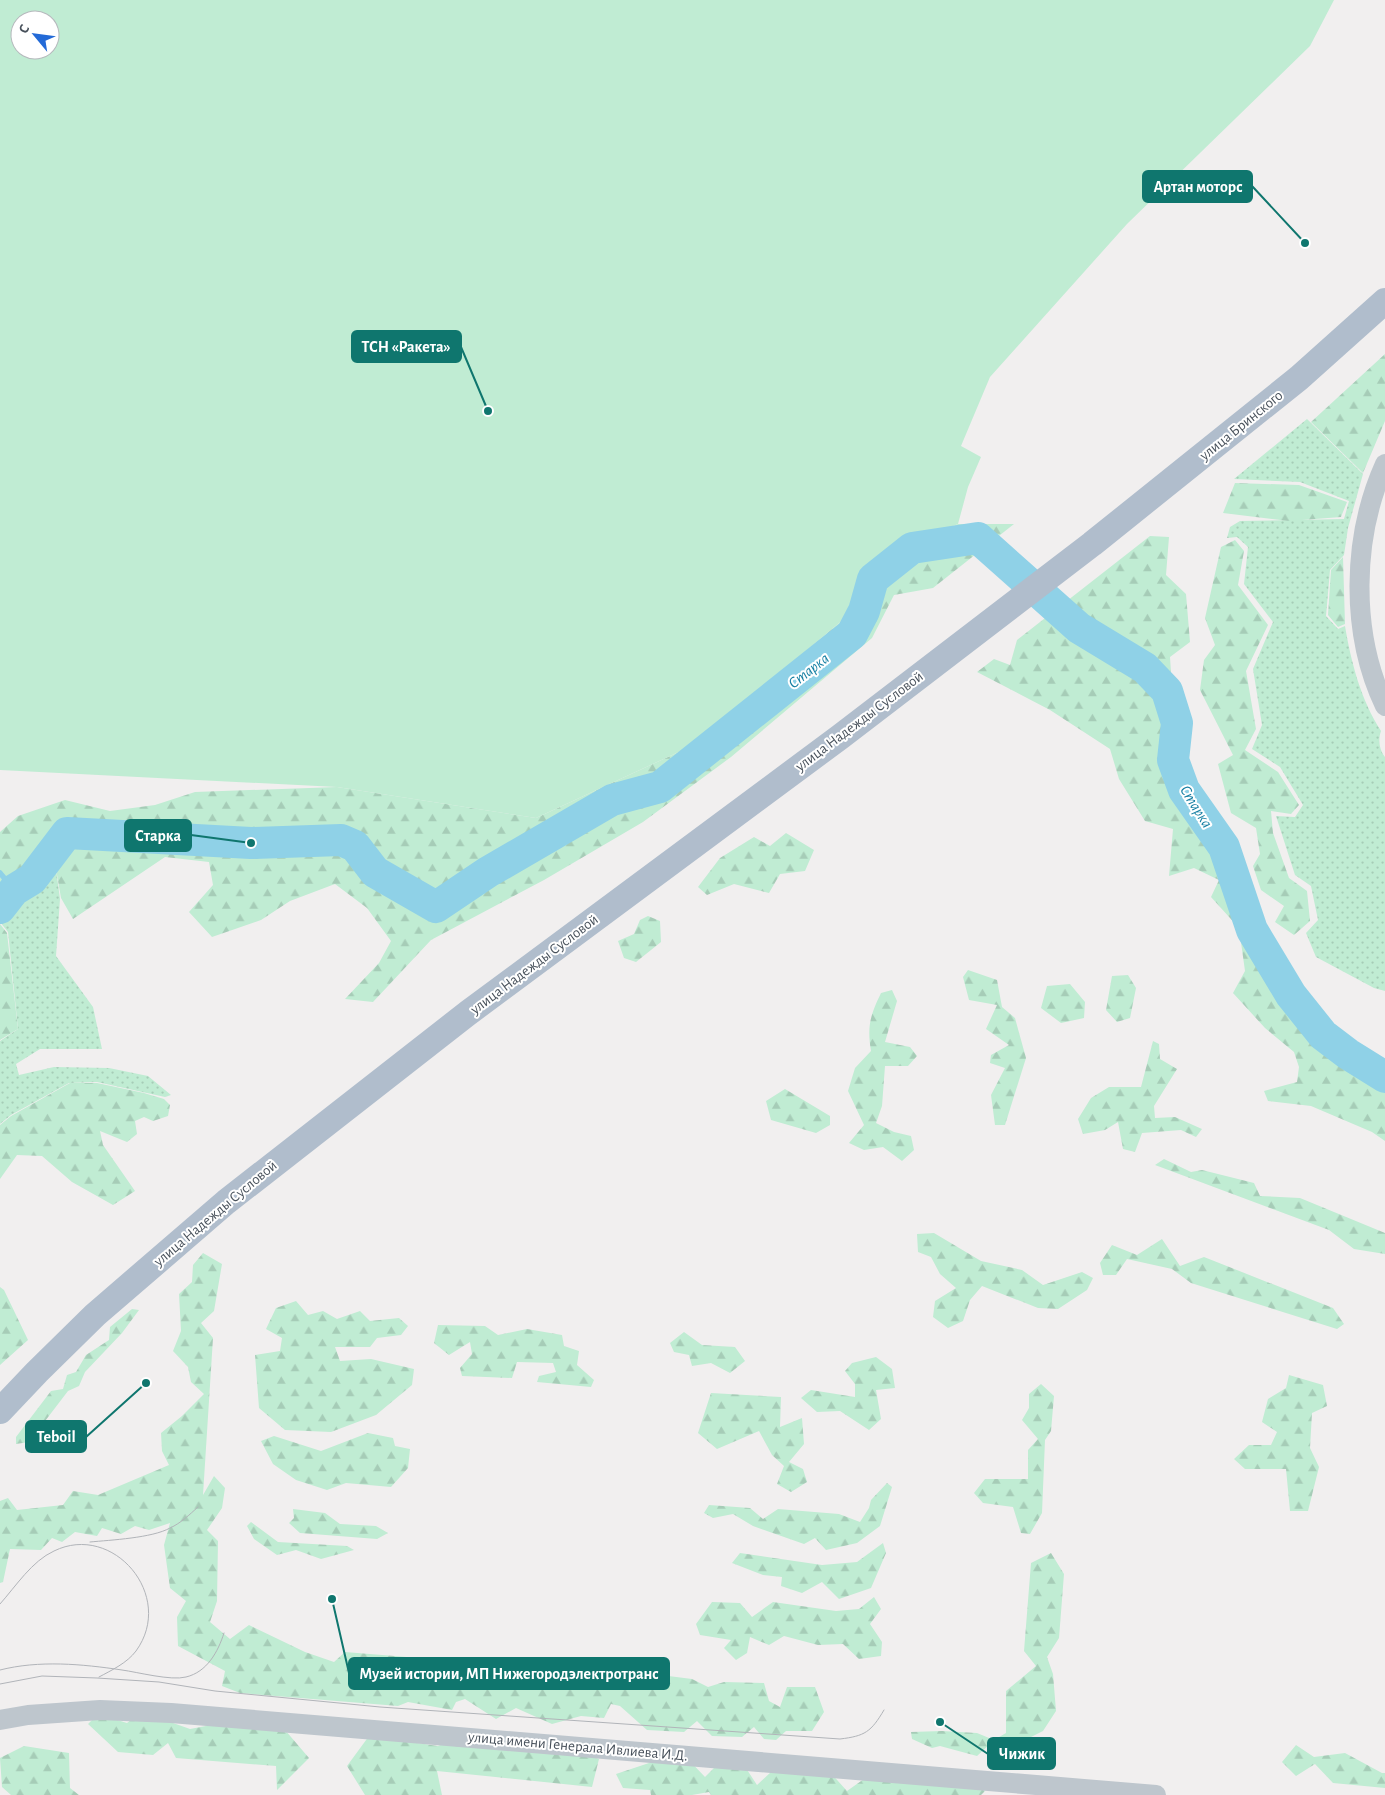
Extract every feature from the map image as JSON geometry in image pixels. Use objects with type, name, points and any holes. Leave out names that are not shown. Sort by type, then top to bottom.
[{"type":"main road","name":"улица Бринского","points":[[1092,544],[1299,378],[1385,301]]},
{"type":"main road","name":"улица Надежды Сусловой","points":[[0,1411],[95,1315],[226,1202],[468,1013],[840,737],[1092,544]]},
{"type":"street","points":[[1385,464],[1376,485],[1366,521],[1360,560],[1363,641],[1369,666],[1385,706]]},
{"type":"street","name":"улица имени Генерала Ивлиева И.Д.","points":[[0,1720],[28,1715],[100,1710],[171,1713],[1156,1795]]},
{"type":"green space","points":[[0,0],[1334,0],[1310,46],[1127,224],[990,377],[961,446],[981,457],[968,487],[958,524],[912,543],[868,576],[845,618],[696,744],[536,818],[337,787],[0,770]]},
{"type":"green space","points":[[1385,354],[1385,421],[1363,473],[1311,422]]},
{"type":"green space","points":[[1307,419],[1363,474],[1348,528],[1344,555],[1330,570],[1326,616],[1338,629],[1345,626],[1350,653],[1362,694],[1381,731],[1381,751],[1385,757],[1385,991],[1374,988],[1316,957],[1306,933],[1318,920],[1311,886],[1295,875],[1276,816],[1295,817],[1303,805],[1280,767],[1252,749],[1262,725],[1253,669],[1273,622],[1244,584],[1248,547],[1237,537],[1227,538],[1230,527],[1240,521],[1344,519],[1349,501],[1300,482],[1234,479]]},
{"type":"green space","points":[[1235,483],[1299,485],[1347,502],[1341,517],[1289,521],[1223,513]]},
{"type":"green space","points":[[958,524],[1014,524],[933,588],[894,595],[872,638],[731,757],[643,822],[544,880],[431,940],[373,1002],[345,999],[379,963],[391,941],[367,908],[335,884],[290,901],[261,920],[212,937],[189,912],[213,885],[209,862],[165,857],[73,919],[61,898],[56,869],[3,879],[0,877],[0,832],[18,816],[65,800],[110,811],[155,805],[195,792],[337,787],[536,818],[696,744],[845,618],[868,576],[912,543]]},
{"type":"green space","points":[[1150,536],[1169,537],[1166,575],[1186,594],[1190,642],[1170,657],[1172,688],[1195,784],[1223,859],[1234,897],[1316,1013],[1340,1033],[1367,1049],[1385,1063],[1385,1141],[1372,1132],[1311,1106],[1268,1101],[1264,1091],[1297,1082],[1299,1067],[1294,1052],[1265,1028],[1233,993],[1245,971],[1239,928],[1211,897],[1219,880],[1194,868],[1169,876],[1173,829],[1145,821],[1119,779],[1110,749],[1050,710],[977,672],[994,659],[1010,665],[1017,640]]},
{"type":"green space","points":[[1235,540],[1244,551],[1238,585],[1268,625],[1246,671],[1256,729],[1245,750],[1278,772],[1299,805],[1291,814],[1271,811],[1273,833],[1289,878],[1307,891],[1310,921],[1294,935],[1275,922],[1284,906],[1261,890],[1253,866],[1260,854],[1256,828],[1231,813],[1218,764],[1233,755],[1200,690],[1204,660],[1215,645],[1205,618],[1221,547]]},
{"type":"green space","points":[[1343,557],[1345,624],[1338,627],[1328,615],[1331,570]]},
{"type":"green space","points":[[786,833],[814,850],[805,871],[780,874],[769,893],[734,884],[707,895],[698,887],[720,858],[754,837],[770,846]]},
{"type":"green space","points":[[56,869],[60,899],[56,956],[93,1007],[102,1049],[40,1049],[16,1064],[19,1075],[54,1067],[109,1068],[148,1076],[171,1095],[165,1097],[97,1082],[69,1083],[11,1115],[0,1124],[0,1041],[18,1029],[8,932],[0,922],[0,877],[3,880]]},
{"type":"green space","points":[[648,916],[660,921],[661,942],[636,962],[624,958],[618,941],[634,934],[640,920]]},
{"type":"green space","points":[[0,924],[7,933],[18,1029],[0,1040]]},
{"type":"green space","points":[[968,970],[997,980],[1002,1007],[1015,1018],[1026,1058],[1005,1125],[995,1125],[991,1095],[1005,1068],[990,1063],[991,1055],[1009,1045],[986,1029],[997,1005],[969,1000],[963,977]]},
{"type":"green space","points":[[1128,975],[1136,988],[1130,1018],[1117,1022],[1106,1010],[1112,976]]},
{"type":"green space","points":[[1070,984],[1085,1002],[1084,1018],[1061,1023],[1041,1008],[1047,986]]},
{"type":"green space","points":[[892,990],[897,1001],[885,1042],[910,1047],[917,1056],[908,1066],[885,1066],[882,1106],[876,1123],[894,1132],[911,1136],[914,1150],[902,1161],[883,1147],[864,1150],[849,1143],[864,1125],[848,1091],[855,1068],[871,1051],[869,1035],[872,1015],[877,1001],[881,993]]},
{"type":"green space","points":[[1153,1041],[1159,1044],[1160,1059],[1177,1069],[1154,1106],[1155,1118],[1175,1117],[1202,1129],[1196,1137],[1181,1130],[1142,1133],[1135,1152],[1123,1149],[1118,1122],[1105,1130],[1083,1134],[1078,1119],[1091,1098],[1109,1087],[1141,1087]]},
{"type":"green space","points":[[70,1083],[97,1083],[144,1093],[164,1099],[170,1105],[168,1116],[153,1121],[144,1117],[135,1121],[137,1134],[127,1142],[100,1131],[103,1145],[135,1191],[113,1205],[72,1182],[42,1156],[17,1155],[0,1179],[0,1125],[11,1116]]},
{"type":"green space","points":[[785,1089],[830,1116],[830,1125],[816,1133],[771,1120],[766,1101]]},
{"type":"green space","points":[[1164,1159],[1191,1172],[1202,1170],[1254,1183],[1260,1196],[1300,1198],[1385,1233],[1385,1254],[1354,1249],[1329,1230],[1155,1165]]},
{"type":"green space","points":[[934,1233],[981,1261],[1022,1270],[1043,1285],[1082,1272],[1093,1278],[1087,1290],[1058,1309],[1038,1308],[982,1286],[970,1300],[963,1321],[948,1328],[933,1317],[935,1301],[956,1288],[940,1274],[931,1257],[918,1252],[917,1234]]},
{"type":"green space","points":[[1162,1239],[1180,1266],[1204,1257],[1333,1308],[1344,1324],[1337,1329],[1191,1283],[1172,1269],[1127,1259],[1116,1275],[1103,1275],[1100,1263],[1112,1245],[1137,1255]]},
{"type":"green space","points":[[203,1253],[222,1264],[214,1311],[201,1323],[213,1338],[203,1495],[214,1476],[225,1488],[222,1508],[207,1530],[218,1541],[217,1601],[210,1622],[230,1639],[249,1625],[305,1652],[334,1662],[345,1652],[444,1660],[459,1673],[482,1663],[495,1672],[533,1664],[602,1669],[617,1681],[645,1673],[692,1679],[708,1687],[724,1682],[764,1683],[769,1701],[780,1707],[787,1687],[815,1687],[824,1712],[812,1731],[786,1731],[776,1740],[764,1739],[754,1727],[742,1737],[712,1736],[697,1721],[684,1732],[647,1730],[620,1706],[611,1704],[604,1718],[581,1716],[552,1724],[516,1708],[496,1719],[465,1699],[456,1702],[452,1710],[408,1702],[398,1706],[240,1693],[222,1686],[225,1671],[178,1646],[177,1617],[186,1601],[170,1588],[164,1545],[170,1523],[149,1530],[135,1526],[121,1534],[102,1528],[97,1536],[75,1532],[62,1542],[52,1538],[41,1550],[10,1549],[3,1582],[0,1583],[0,1501],[8,1498],[17,1510],[63,1505],[73,1491],[98,1495],[169,1465],[162,1451],[161,1433],[182,1416],[204,1394],[191,1382],[188,1367],[173,1351],[181,1331],[179,1294],[192,1282],[193,1265]]},
{"type":"green space","points":[[0,1287],[4,1290],[28,1340],[0,1365]]},
{"type":"green space","points":[[296,1301],[308,1315],[323,1311],[337,1319],[360,1311],[370,1321],[399,1318],[408,1326],[401,1335],[377,1338],[370,1347],[335,1347],[340,1361],[371,1359],[414,1369],[412,1385],[376,1415],[331,1432],[285,1430],[259,1408],[255,1355],[280,1351],[282,1338],[266,1329],[276,1308]]},
{"type":"green space","points":[[132,1309],[139,1310],[122,1333],[85,1372],[79,1386],[68,1391],[29,1442],[16,1444],[16,1437],[51,1391],[63,1389],[67,1375],[76,1372],[86,1355],[109,1340],[110,1327]]},
{"type":"green space","points":[[438,1325],[485,1326],[498,1335],[527,1329],[562,1335],[564,1346],[579,1351],[577,1365],[594,1380],[591,1387],[537,1382],[539,1376],[556,1372],[553,1363],[517,1362],[512,1378],[462,1376],[460,1368],[472,1354],[470,1342],[449,1355],[434,1343]]},
{"type":"green space","points":[[684,1332],[702,1345],[735,1347],[745,1361],[730,1373],[711,1363],[692,1366],[689,1355],[674,1352],[670,1343]]},
{"type":"green space","points":[[876,1357],[892,1369],[895,1388],[876,1390],[881,1419],[869,1430],[840,1411],[817,1412],[801,1398],[811,1390],[855,1397],[855,1384],[845,1371],[852,1363]]},
{"type":"green space","points":[[1289,1375],[1323,1385],[1327,1406],[1312,1413],[1310,1448],[1319,1467],[1308,1511],[1290,1511],[1286,1469],[1245,1469],[1234,1459],[1249,1445],[1271,1445],[1277,1432],[1262,1422],[1268,1399],[1286,1388]]},
{"type":"green space","points":[[1041,1384],[1054,1396],[1051,1431],[1045,1440],[1042,1513],[1030,1534],[1021,1533],[1013,1507],[983,1503],[974,1493],[985,1479],[1028,1479],[1028,1450],[1038,1439],[1022,1420],[1029,1408],[1029,1394]]},
{"type":"green space","points":[[711,1393],[781,1397],[780,1427],[802,1418],[804,1444],[789,1462],[803,1469],[807,1482],[791,1492],[777,1484],[784,1466],[772,1455],[759,1431],[717,1449],[698,1433]]},
{"type":"green space","points":[[368,1433],[393,1438],[395,1446],[410,1449],[408,1468],[391,1487],[346,1483],[327,1490],[296,1480],[273,1464],[261,1441],[274,1436],[321,1451]]},
{"type":"green space","points":[[887,1483],[892,1487],[880,1526],[857,1543],[826,1550],[815,1538],[804,1544],[753,1526],[733,1514],[713,1518],[704,1513],[709,1505],[750,1508],[763,1519],[778,1509],[839,1514],[860,1522],[869,1508],[871,1500]]},
{"type":"green space","points":[[293,1509],[325,1513],[340,1524],[376,1526],[388,1533],[377,1539],[300,1533],[289,1523],[294,1518]]},
{"type":"green space","points":[[251,1522],[278,1542],[347,1546],[354,1550],[321,1559],[296,1550],[277,1555],[254,1539],[247,1526]]},
{"type":"green space","points":[[883,1543],[886,1553],[871,1588],[839,1599],[822,1582],[802,1593],[781,1586],[782,1577],[763,1575],[732,1563],[740,1553],[822,1565],[857,1562]]},
{"type":"green space","points":[[1051,1553],[1064,1574],[1059,1638],[1047,1657],[1053,1674],[1056,1711],[1043,1731],[1009,1748],[990,1744],[977,1756],[940,1746],[932,1748],[912,1739],[911,1732],[977,1733],[994,1740],[1006,1733],[1006,1691],[1036,1666],[1024,1651],[1031,1563]]},
{"type":"green space","points":[[874,1597],[881,1609],[870,1624],[882,1642],[881,1656],[859,1659],[843,1644],[818,1645],[784,1636],[769,1645],[750,1637],[747,1653],[736,1660],[724,1648],[731,1640],[700,1635],[696,1624],[712,1602],[740,1603],[752,1617],[773,1602],[836,1611],[859,1609]]},
{"type":"green space","points":[[142,1712],[190,1729],[243,1719],[285,1730],[309,1758],[277,1790],[276,1766],[176,1758],[168,1743],[153,1755],[118,1752],[88,1724],[98,1714],[127,1723]]},
{"type":"green space","points":[[369,1736],[438,1746],[464,1736],[552,1741],[599,1759],[592,1787],[437,1771],[442,1795],[365,1795],[347,1766]]},
{"type":"green space","points":[[1296,1745],[1314,1757],[1345,1753],[1385,1773],[1385,1788],[1333,1783],[1315,1764],[1296,1776],[1282,1762]]},
{"type":"green space","points":[[24,1746],[69,1753],[70,1788],[79,1795],[11,1795],[2,1787],[0,1758]]},
{"type":"green space","points":[[738,1756],[757,1785],[784,1760],[820,1761],[847,1791],[871,1774],[980,1783],[985,1791],[981,1795],[711,1795],[709,1792],[692,1795],[651,1795],[650,1790],[623,1788],[616,1774],[652,1762],[686,1757],[705,1777],[724,1758]]},
{"type":"waterway","name":"Старка","points":[[0,908],[14,890],[32,879],[67,833],[251,843],[341,840],[355,846],[375,872],[436,907],[488,872],[612,800],[660,787],[852,634],[864,611],[873,579],[912,548],[978,538],[1079,628],[1145,668],[1167,691],[1177,723],[1173,760],[1184,790],[1224,847],[1252,930],[1291,995],[1323,1035],[1348,1054],[1385,1077]]},
{"type":"waterway","points":[[0,873],[14,890]]},
{"type":"tram line","points":[[90,1542],[153,1534],[178,1524],[198,1507]]},
{"type":"tram line","points":[[0,1604],[31,1567],[54,1551],[76,1545],[97,1547],[116,1555],[132,1570],[143,1588],[148,1608],[146,1630],[136,1651],[119,1666],[99,1677]]},
{"type":"tram line","points":[[0,1670],[30,1665],[61,1664],[180,1678],[200,1671],[206,1666],[215,1654],[224,1633]]},
{"type":"tram line","points":[[0,1684],[42,1676],[159,1682],[215,1691],[380,1707],[840,1739],[866,1732],[884,1710]]},
{"type":"place","name":"Артан моторс","points":[[1305,243]]},
{"type":"place","name":"ТСН «Ракета»","points":[[488,411]]},
{"type":"place","name":"Старка","points":[[251,843]]},
{"type":"place","name":"Teboil","points":[[146,1383]]},
{"type":"place","name":"Музей истории, МП Нижегородэлектротранс","points":[[332,1599]]},
{"type":"place","name":"Чижик","points":[[940,1722]]}]
